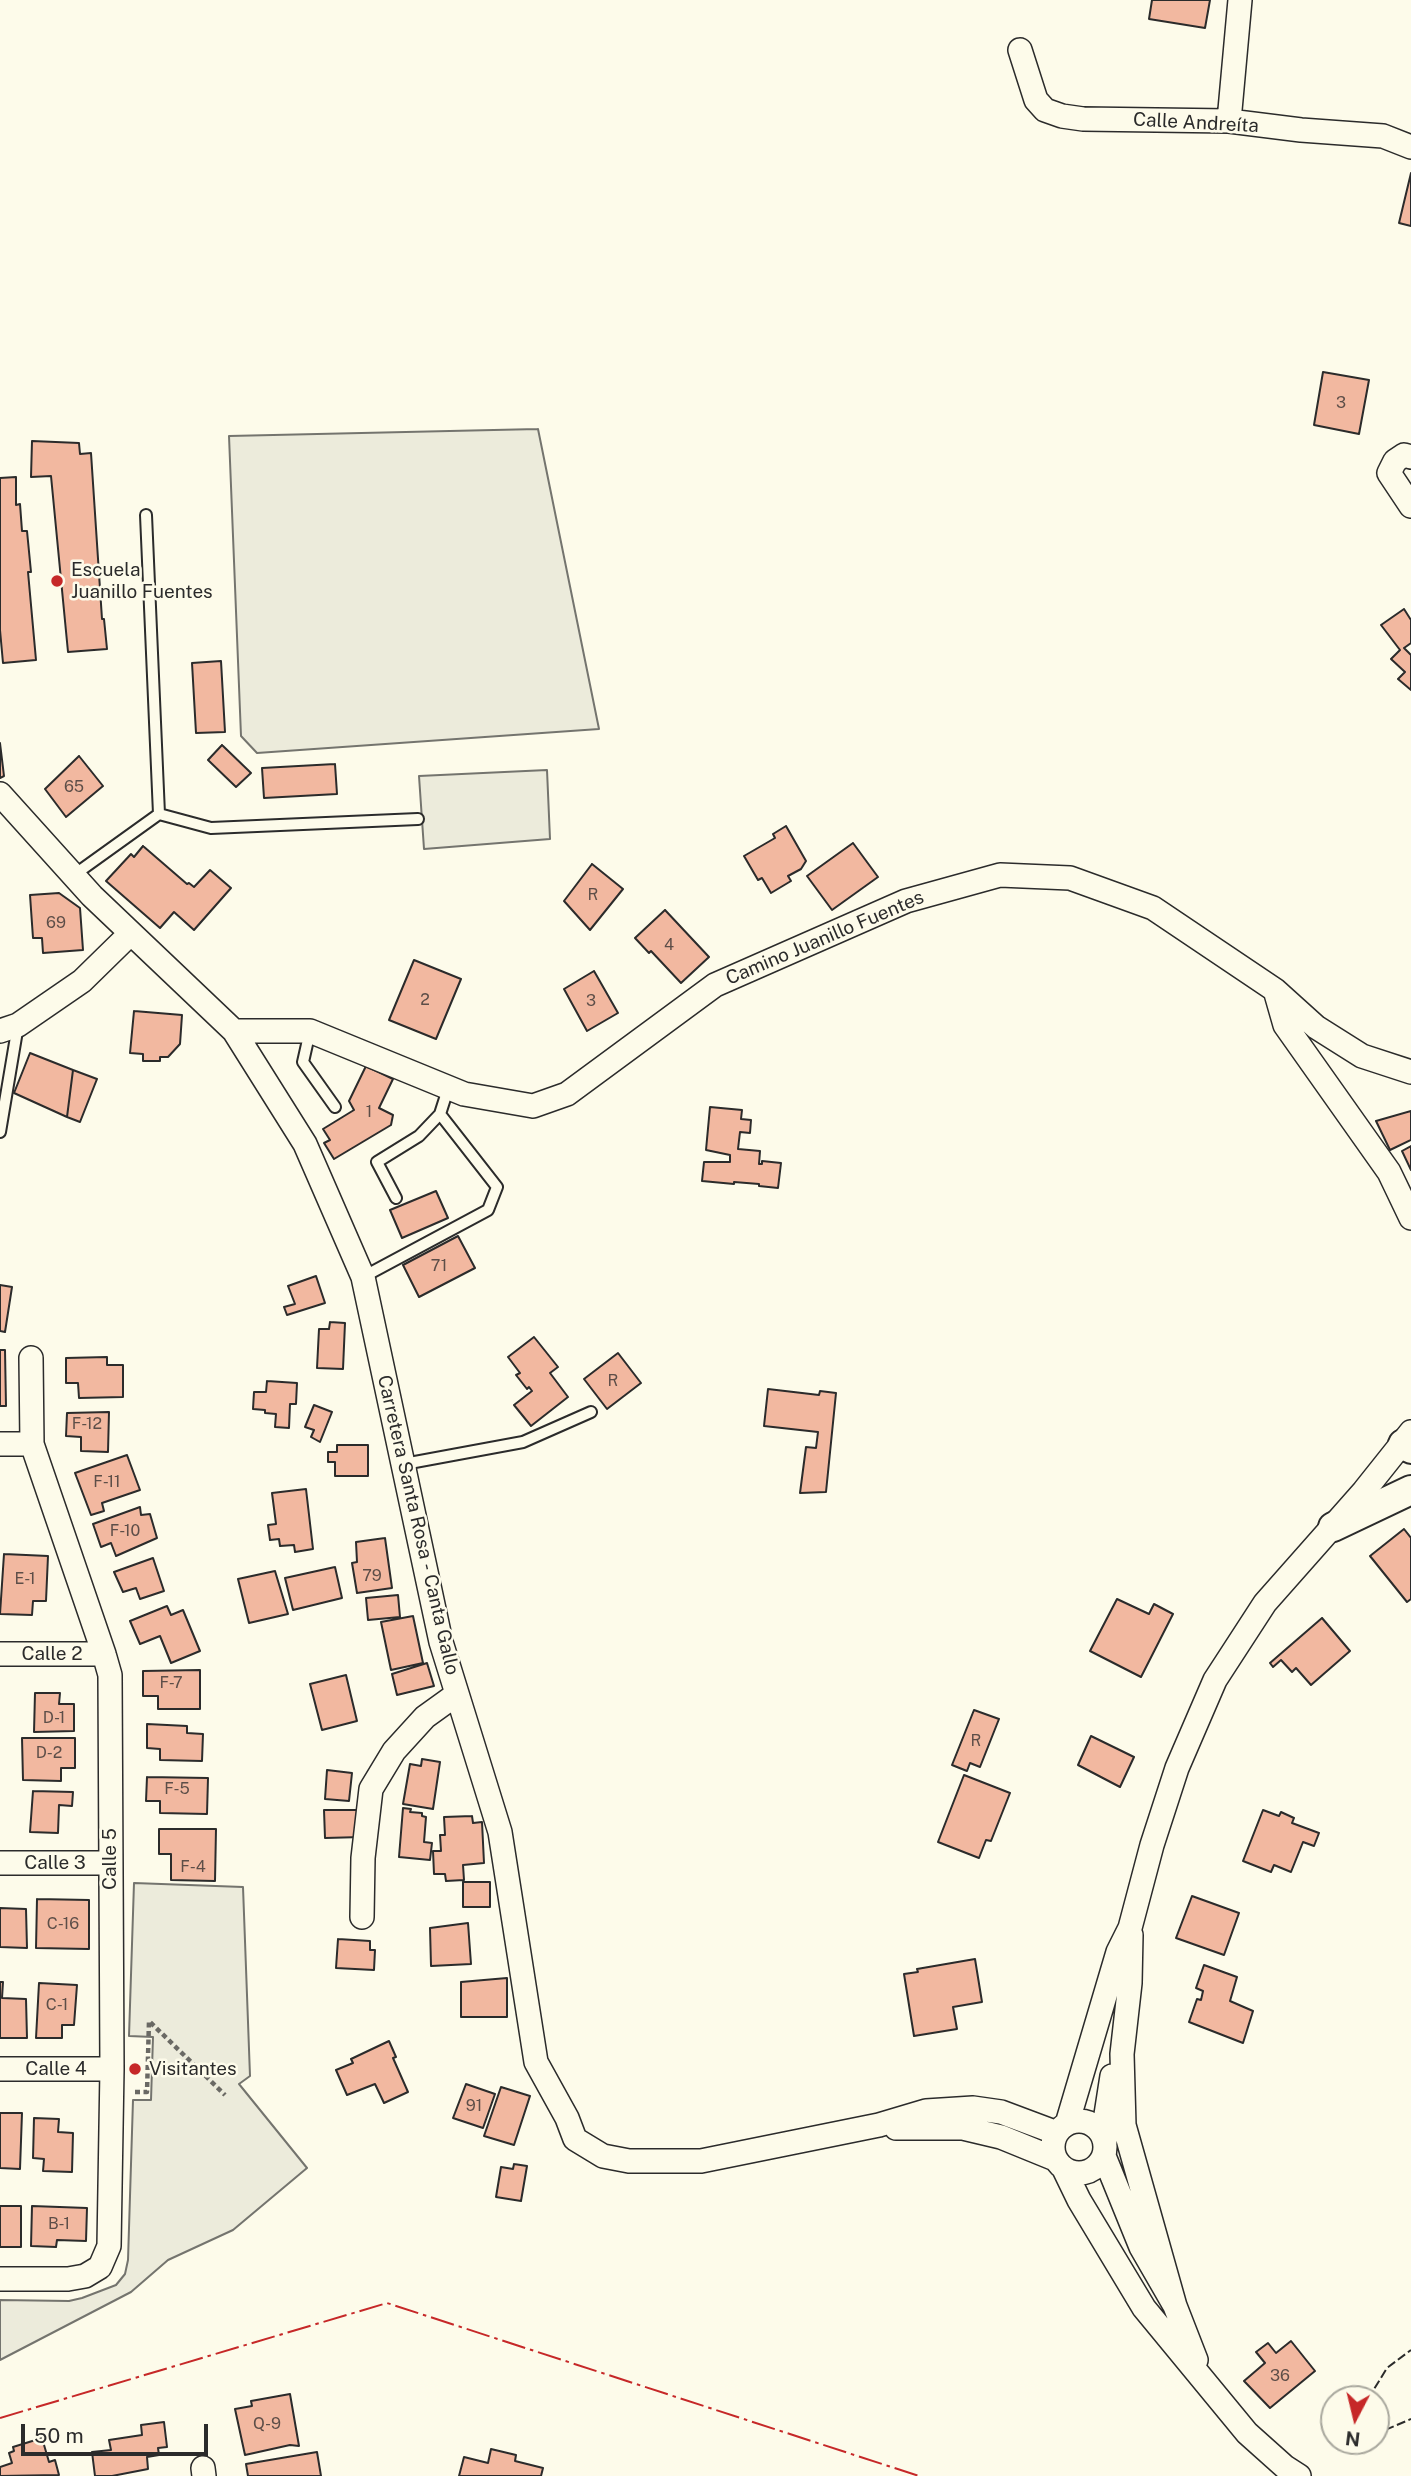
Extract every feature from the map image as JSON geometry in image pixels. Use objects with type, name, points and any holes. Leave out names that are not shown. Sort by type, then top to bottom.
[{"type":"street","points":[[1229,121],[1240,0]]},
{"type":"street","name":"Calle Andreíta","points":[[1020,51],[1036,100],[1045,110],[1062,116],[1083,119],[1229,121],[1383,136],[1411,146]]},
{"type":"street","points":[[1411,457],[1404,455],[1395,461],[1389,473],[1411,506]]},
{"type":"street","name":"Carretera Santa Rosa - Canta Gallo","points":[[0,794],[130,934],[234,1031],[305,1144],[363,1277],[441,1642],[500,1832],[536,2063],[567,2118],[575,2138],[603,2156],[629,2161],[701,2161],[879,2125],[926,2111],[973,2108],[1001,2112],[1062,2129]]},
{"type":"street","name":"Camino Juanillo Fuentes","points":[[234,1031],[310,1031],[448,1089],[533,1106],[567,1094],[715,985],[906,901],[1000,874],[1070,878],[1153,908],[1275,989],[1316,1027],[1362,1056],[1411,1072]]},
{"type":"street","points":[[9,1028],[82,981],[130,934]]},
{"type":"street","points":[[1275,989],[1285,1025],[1389,1171],[1411,1219]]},
{"type":"street","name":"Calle 5","points":[[0,2279],[68,2279],[85,2276],[100,2267],[109,2246],[112,2080],[110,1683],[104,1654],[32,1444],[32,1358]]},
{"type":"street","points":[[1299,2476],[1284,2467],[1247,2433],[1144,2308],[1079,2200],[1053,2146],[1062,2129],[1118,1952],[1130,1928],[1152,1845],[1173,1781],[1215,1680],[1265,1603],[1409,1441]]},
{"type":"street","points":[[0,1444],[32,1444]]},
{"type":"street","points":[[1333,1527],[1411,1490]]},
{"type":"street","name":"Calle 2","points":[[0,1654],[104,1654]]},
{"type":"street","points":[[362,1917],[363,1858],[371,1789],[394,1751],[425,1717],[457,1694]]},
{"type":"street","name":"Calle 3","points":[[0,1863],[110,1863]]},
{"type":"street","points":[[1060,2164],[1070,2172],[1084,2173],[1097,2167],[1104,2149],[1110,2089],[1130,1983],[1130,1928]]},
{"type":"street","points":[[1124,2024],[1124,2125],[1175,2306],[1204,2379]]},
{"type":"street","name":"Calle 4","points":[[0,2069],[112,2080]]},
{"type":"street","points":[[1062,2129],[1081,2121],[1094,2126],[1141,2247],[1175,2306]]},
{"type":"street","name":"Carretera Santa Rosa - Canta Gallo","points":[[879,2125],[897,2128],[963,2128],[1001,2137],[1060,2164]]},
{"type":"lane","points":[[146,515],[159,814]]},
{"type":"lane","points":[[159,814],[211,828],[418,819]]},
{"type":"lane","points":[[74,875],[159,814]]},
{"type":"lane","points":[[0,1132],[9,1028]]},
{"type":"lane","points":[[310,1031],[303,1062],[335,1107]]},
{"type":"lane","points":[[396,1198],[377,1162],[419,1136],[440,1114],[448,1089]]},
{"type":"lane","points":[[363,1277],[488,1210],[497,1187],[440,1114]]},
{"type":"lane","points":[[404,1464],[523,1442],[591,1412]]},
{"type":"path","points":[[112,2080],[147,2092],[149,2021],[225,2095]]},
{"type":"shaded area","points":[[538,429],[599,729],[257,753],[241,736],[229,436]]},
{"type":"shaded area","points":[[547,770],[550,839],[424,849],[419,776]]},
{"type":"shaded area","points":[[134,1883],[243,1887],[250,2076],[239,2084],[307,2168],[233,2230],[168,2260],[131,2292],[0,2360],[0,2300],[69,2301],[116,2285],[125,2274],[128,2260],[133,2100],[151,2100],[153,2037],[129,2036]]},
{"type":"building","points":[[1152,0],[1210,0],[1205,28],[1149,19]]},
{"type":"building","points":[[1411,173],[1411,226],[1399,223]]},
{"type":"building","points":[[1323,372],[1369,380],[1359,434],[1314,425]]},
{"type":"building","points":[[32,441],[79,443],[80,454],[91,453],[102,619],[107,649],[68,652],[51,476],[31,477]]},
{"type":"building","points":[[16,477],[16,505],[20,504],[22,531],[27,531],[36,660],[3,663],[0,630],[0,478]]},
{"type":"building","points":[[1404,609],[1411,620],[1411,643],[1404,648],[1411,655],[1411,690],[1398,679],[1405,672],[1391,659],[1400,650],[1381,625]]},
{"type":"building","points":[[221,661],[225,732],[196,733],[192,663]]},
{"type":"building","points":[[0,743],[4,776],[0,778]]},
{"type":"building","points":[[222,745],[251,773],[236,787],[208,760]]},
{"type":"building","points":[[79,756],[103,786],[66,817],[45,789]]},
{"type":"building","points":[[335,764],[337,794],[264,798],[262,768]]},
{"type":"building","points":[[786,826],[806,861],[801,869],[788,876],[791,881],[771,893],[762,878],[758,880],[744,856],[775,838],[773,834]]},
{"type":"building","points":[[853,843],[878,877],[832,910],[807,876]]},
{"type":"building","points":[[143,846],[187,884],[194,887],[210,870],[231,888],[194,930],[174,912],[160,928],[106,881],[131,854],[134,857]]},
{"type":"building","points":[[592,864],[623,889],[590,930],[564,901]]},
{"type":"building","points":[[59,893],[80,908],[83,950],[43,953],[42,938],[33,938],[30,895]]},
{"type":"building","points":[[665,910],[709,957],[681,983],[635,938]]},
{"type":"building","points":[[414,960],[461,979],[436,1039],[389,1020]]},
{"type":"building","points":[[594,971],[618,1013],[587,1031],[564,989]]},
{"type":"building","points":[[134,1011],[182,1015],[180,1044],[168,1057],[160,1057],[160,1061],[143,1061],[143,1054],[130,1053]]},
{"type":"building","points":[[30,1053],[73,1070],[67,1117],[14,1093]]},
{"type":"building","points":[[366,1066],[393,1079],[379,1108],[393,1115],[391,1125],[334,1159],[324,1143],[330,1140],[323,1129],[354,1110],[349,1101]]},
{"type":"building","points":[[73,1070],[97,1079],[80,1122],[67,1117]]},
{"type":"building","points":[[710,1107],[742,1110],[741,1119],[751,1120],[750,1133],[740,1132],[738,1149],[760,1151],[759,1164],[762,1164],[762,1161],[781,1163],[778,1188],[759,1184],[702,1181],[704,1162],[730,1162],[730,1155],[706,1150]]},
{"type":"building","points":[[1411,1111],[1411,1140],[1390,1150],[1376,1121]]},
{"type":"building","points":[[1411,1146],[1411,1170],[1402,1151]]},
{"type":"building","points":[[436,1191],[448,1218],[402,1238],[390,1210]]},
{"type":"building","points":[[458,1236],[475,1268],[419,1297],[403,1265]]},
{"type":"building","points":[[316,1276],[325,1303],[287,1315],[284,1307],[295,1304],[288,1286]]},
{"type":"building","points":[[0,1285],[12,1287],[5,1332],[0,1331]]},
{"type":"building","points":[[330,1322],[345,1323],[343,1369],[317,1368],[319,1329],[329,1329]]},
{"type":"building","points":[[534,1337],[558,1367],[550,1373],[568,1397],[531,1426],[514,1405],[532,1391],[529,1387],[527,1389],[516,1375],[520,1373],[508,1357]]},
{"type":"building","points":[[0,1350],[5,1350],[6,1406],[0,1406]]},
{"type":"building","points":[[618,1353],[641,1383],[607,1409],[584,1379]]},
{"type":"building","points":[[107,1357],[107,1365],[123,1365],[123,1397],[79,1398],[78,1383],[66,1383],[66,1358]]},
{"type":"building","points":[[267,1381],[297,1383],[296,1404],[290,1404],[289,1428],[275,1427],[276,1414],[253,1409],[254,1392],[266,1392]]},
{"type":"building","points":[[768,1389],[819,1395],[820,1391],[836,1393],[826,1492],[800,1493],[806,1447],[816,1448],[818,1432],[764,1426]]},
{"type":"building","points":[[314,1405],[332,1412],[320,1442],[311,1437],[314,1430],[305,1427]]},
{"type":"building","points":[[109,1412],[108,1452],[81,1451],[81,1437],[66,1436],[67,1413]]},
{"type":"building","points":[[337,1445],[368,1445],[368,1476],[335,1476],[335,1462],[328,1462],[328,1452],[337,1452]]},
{"type":"building","points":[[127,1455],[140,1490],[102,1503],[104,1511],[91,1515],[75,1473]]},
{"type":"building","points":[[306,1489],[313,1549],[295,1552],[294,1545],[280,1546],[279,1539],[270,1540],[268,1525],[276,1524],[272,1493]]},
{"type":"building","points":[[140,1507],[141,1515],[150,1514],[157,1538],[116,1556],[111,1543],[101,1547],[93,1524]]},
{"type":"building","points":[[1404,1529],[1411,1538],[1411,1599],[1407,1602],[1370,1556]]},
{"type":"building","points":[[385,1538],[392,1588],[357,1593],[352,1563],[357,1562],[356,1542]]},
{"type":"building","points":[[4,1554],[48,1556],[46,1601],[33,1601],[32,1615],[0,1614]]},
{"type":"building","points":[[153,1558],[164,1591],[140,1599],[136,1588],[123,1592],[114,1572]]},
{"type":"building","points":[[335,1567],[342,1598],[293,1610],[285,1578]]},
{"type":"building","points":[[275,1571],[288,1614],[249,1623],[238,1579]]},
{"type":"building","points":[[398,1595],[400,1617],[368,1620],[366,1598]]},
{"type":"building","points":[[1117,1599],[1149,1614],[1154,1604],[1173,1614],[1141,1677],[1090,1651]]},
{"type":"building","points":[[167,1606],[171,1615],[183,1610],[200,1651],[171,1663],[160,1636],[140,1644],[130,1621]]},
{"type":"building","points":[[413,1616],[423,1663],[391,1670],[381,1622]]},
{"type":"building","points":[[1322,1618],[1350,1651],[1311,1685],[1296,1668],[1292,1672],[1281,1660],[1273,1667],[1270,1663]]},
{"type":"building","points":[[427,1663],[434,1686],[397,1695],[392,1674]]},
{"type":"building","points":[[200,1670],[200,1709],[158,1709],[158,1696],[143,1696],[143,1671]]},
{"type":"building","points":[[346,1675],[357,1721],[322,1730],[310,1684]]},
{"type":"building","points":[[35,1693],[60,1693],[59,1704],[74,1704],[74,1731],[34,1732]]},
{"type":"building","points":[[974,1710],[999,1719],[980,1767],[970,1763],[967,1771],[952,1765]]},
{"type":"building","points":[[147,1724],[187,1726],[187,1733],[203,1734],[202,1761],[160,1760],[160,1749],[147,1748]]},
{"type":"building","points":[[1091,1736],[1134,1757],[1120,1787],[1078,1765]]},
{"type":"building","points":[[22,1738],[75,1738],[75,1768],[61,1768],[61,1781],[23,1780]]},
{"type":"building","points":[[422,1759],[440,1762],[433,1809],[403,1804],[410,1764],[421,1766]]},
{"type":"building","points":[[327,1770],[352,1773],[349,1801],[325,1799]]},
{"type":"building","points":[[964,1775],[1010,1793],[991,1841],[986,1840],[979,1858],[938,1842]]},
{"type":"building","points":[[147,1777],[208,1778],[207,1814],[160,1813],[160,1801],[146,1801]]},
{"type":"building","points":[[33,1791],[73,1792],[72,1806],[59,1805],[58,1833],[30,1832]]},
{"type":"building","points":[[403,1808],[422,1813],[422,1816],[426,1817],[424,1842],[432,1843],[430,1860],[399,1857]]},
{"type":"building","points":[[324,1810],[361,1810],[362,1837],[325,1838]]},
{"type":"building","points":[[1263,1810],[1279,1816],[1281,1812],[1294,1818],[1292,1823],[1319,1833],[1314,1846],[1303,1842],[1291,1872],[1274,1865],[1271,1872],[1243,1861]]},
{"type":"building","points":[[472,1816],[473,1823],[482,1822],[484,1863],[463,1865],[464,1880],[446,1881],[445,1874],[434,1874],[433,1851],[441,1851],[440,1835],[445,1835],[444,1817]]},
{"type":"building","points":[[159,1829],[216,1829],[215,1881],[171,1880],[171,1854],[159,1854]]},
{"type":"building","points":[[463,1882],[490,1882],[490,1907],[463,1907]]},
{"type":"building","points":[[1192,1896],[1239,1913],[1224,1955],[1176,1938]]},
{"type":"building","points":[[37,1899],[89,1900],[89,1949],[36,1948]]},
{"type":"building","points":[[0,1908],[26,1909],[27,1948],[0,1947]]},
{"type":"building","points":[[468,1923],[471,1964],[431,1966],[430,1928]]},
{"type":"building","points":[[338,1939],[370,1941],[370,1950],[375,1950],[374,1970],[336,1968]]},
{"type":"building","points":[[975,1959],[982,2002],[953,2007],[957,2029],[914,2036],[904,1974],[918,1972],[917,1969]]},
{"type":"building","points":[[1204,1965],[1237,1977],[1230,2001],[1253,2011],[1243,2043],[1189,2022],[1197,1999],[1201,2000],[1203,1991],[1196,1988]]},
{"type":"building","points":[[507,1978],[507,2017],[461,2017],[461,1982]]},
{"type":"building","points":[[0,1982],[3,1982],[2,1998],[26,1999],[27,2038],[0,2038]]},
{"type":"building","points":[[39,1983],[77,1985],[74,2025],[62,2025],[62,2038],[36,2038]]},
{"type":"building","points":[[389,2041],[396,2057],[393,2058],[408,2092],[384,2103],[375,2084],[347,2095],[336,2070],[353,2063],[351,2059]]},
{"type":"building","points":[[466,2084],[495,2094],[483,2128],[453,2118]]},
{"type":"building","points":[[501,2087],[530,2096],[514,2145],[484,2136]]},
{"type":"building","points":[[0,2113],[22,2113],[20,2169],[0,2168]]},
{"type":"building","points":[[34,2118],[59,2119],[58,2132],[73,2133],[72,2172],[43,2171],[44,2159],[33,2158]]},
{"type":"building","points":[[514,2164],[527,2166],[521,2201],[496,2197],[501,2167],[513,2169]]},
{"type":"building","points":[[0,2206],[21,2206],[21,2247],[0,2247]]},
{"type":"building","points":[[32,2206],[87,2208],[86,2241],[57,2240],[56,2247],[31,2246]]},
{"type":"building","points":[[1291,2341],[1315,2371],[1270,2408],[1244,2381],[1265,2363],[1256,2352],[1268,2343],[1276,2353]]},
{"type":"building","points":[[290,2394],[299,2446],[290,2445],[245,2455],[235,2409],[252,2406],[251,2401]]},
{"type":"building","points":[[164,2422],[167,2447],[158,2448],[159,2455],[147,2457],[148,2469],[112,2476],[95,2476],[92,2452],[111,2450],[109,2440],[142,2435],[141,2425]]},
{"type":"building","points":[[42,2438],[49,2462],[55,2460],[59,2475],[0,2476],[0,2467],[12,2463],[9,2453],[14,2451],[13,2447]]},
{"type":"building","points":[[491,2449],[516,2455],[515,2461],[543,2468],[541,2476],[459,2476],[464,2457],[488,2463]]},
{"type":"building","points":[[317,2452],[321,2476],[248,2476],[246,2464]]},
{"type":"fence","points":[[1377,2385],[1387,2368],[1411,2350]]},
{"type":"fence","points":[[1390,2428],[1411,2419]]},
{"type":"power","points":[[0,2418],[387,2303],[919,2476]]},
{"type":"place","name":"Escuela Juanillo Fuentes","points":[[57,581]]},
{"type":"place","name":"Visitantes","points":[[135,2069]]}]
